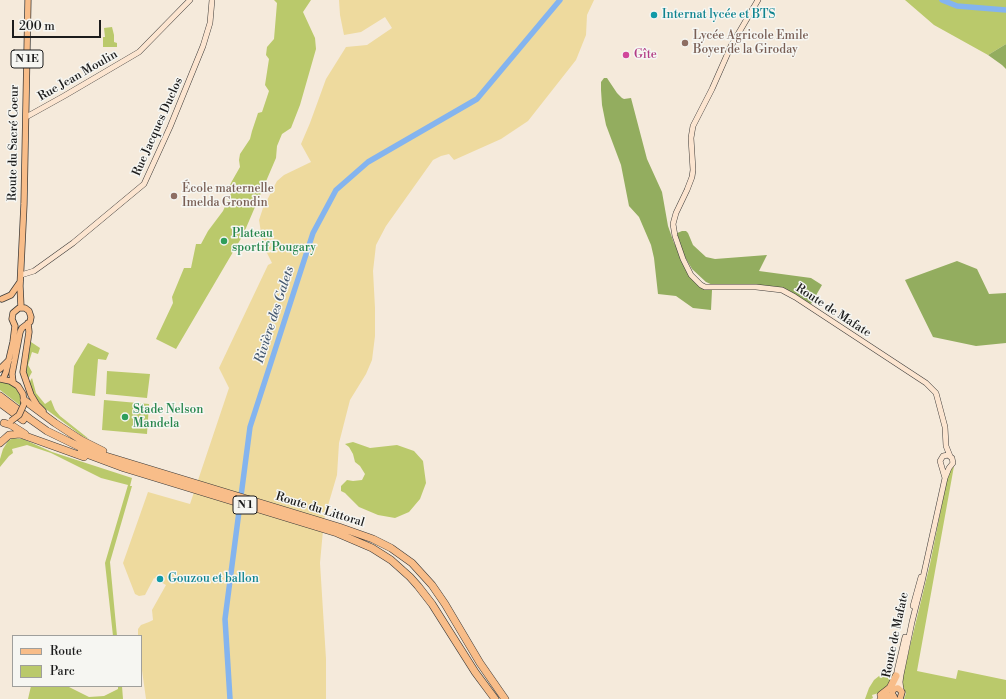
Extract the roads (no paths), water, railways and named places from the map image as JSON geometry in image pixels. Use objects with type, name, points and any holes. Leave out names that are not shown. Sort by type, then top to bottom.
[{"type":"highway","name":"Route du Littoral","points":[[0,396],[36,424],[60,438],[86,450],[142,467],[153,474]]},
{"type":"highway","points":[[24,402],[97,449],[142,467]]},
{"type":"highway","name":"Route du Littoral","points":[[0,403],[33,427],[62,444],[94,458],[124,468],[153,474],[338,530],[373,539],[391,548],[422,572],[432,585],[480,663],[505,699]]},
{"type":"highway","points":[[4,423],[11,425],[34,439]]},
{"type":"highway","points":[[0,443],[6,436],[22,434],[77,454],[124,468]]},
{"type":"highway","name":"Route du Littoral","points":[[338,530],[377,550],[410,577],[432,604],[495,699]]},
{"type":"highway","points":[[880,698],[890,688],[896,676]]},
{"type":"highway","points":[[880,698],[896,695]]},
{"type":"main road","name":"Route du Sacré Coeur","points":[[23,307],[20,280],[24,212],[28,0]]},
{"type":"main road","name":"Rue Jean Moulin","points":[[26,116],[64,96],[139,52],[190,0]]},
{"type":"main road","name":"Rue Jacques Duclos","points":[[20,280],[73,243],[144,184],[173,121],[203,46],[210,23],[212,0]]},
{"type":"main road","name":"Route de Mafate","points":[[758,0],[731,46],[693,126],[691,138],[692,177],[676,213],[673,224],[674,236],[683,259],[692,275],[701,285],[706,287],[756,287],[782,290],[795,296],[926,383],[936,393],[945,427],[946,446],[950,456]]},
{"type":"main road","points":[[2,299],[14,293],[20,280]]},
{"type":"main road","points":[[13,382],[13,371],[20,332],[31,319],[29,311],[23,307],[17,308],[13,313],[12,319],[20,326],[26,324]]},
{"type":"main road","points":[[1,379],[6,374],[10,358],[15,323]]},
{"type":"main road","points":[[26,324],[29,332],[23,368],[24,376],[35,402],[55,423]]},
{"type":"main road","points":[[0,369],[10,358]]},
{"type":"main road","points":[[1,379],[13,382],[21,391],[24,402],[21,414],[4,423]]},
{"type":"main road","name":"Route de Mafate","points":[[943,456],[946,446]]},
{"type":"main road","points":[[943,456],[950,456],[954,462],[950,468],[942,466],[940,461],[943,456]]},
{"type":"main road","name":"Route de Mafate","points":[[942,466],[945,478]]},
{"type":"main road","name":"Route de Mafate","points":[[896,695],[945,478],[950,468]]},
{"type":"main road","name":"Route de Mafate","points":[[896,695],[896,676],[918,583],[926,563]]},
{"type":"waterway","name":"Rivière des Galets","points":[[230,699],[225,619],[250,427],[313,233],[336,190],[368,162],[477,99],[560,0]]},
{"type":"waterway","points":[[942,0],[957,6],[1006,10]]},
{"type":"place","name":"Internat lycée et BTS","points":[[654,15]]},
{"type":"place","name":"Lycée Agricole Emile Boyer de la Giroday","points":[[685,43]]},
{"type":"place","name":"Gîte","points":[[626,55]]},
{"type":"place","name":"École maternelle Imelda Grondin","points":[[174,196]]},
{"type":"place","name":"Plateau sportif Pougary","points":[[224,241]]},
{"type":"place","name":"Stade Nelson Mandela","points":[[125,417]]},
{"type":"place","name":"Gouzou et ballon","points":[[160,579]]}]
